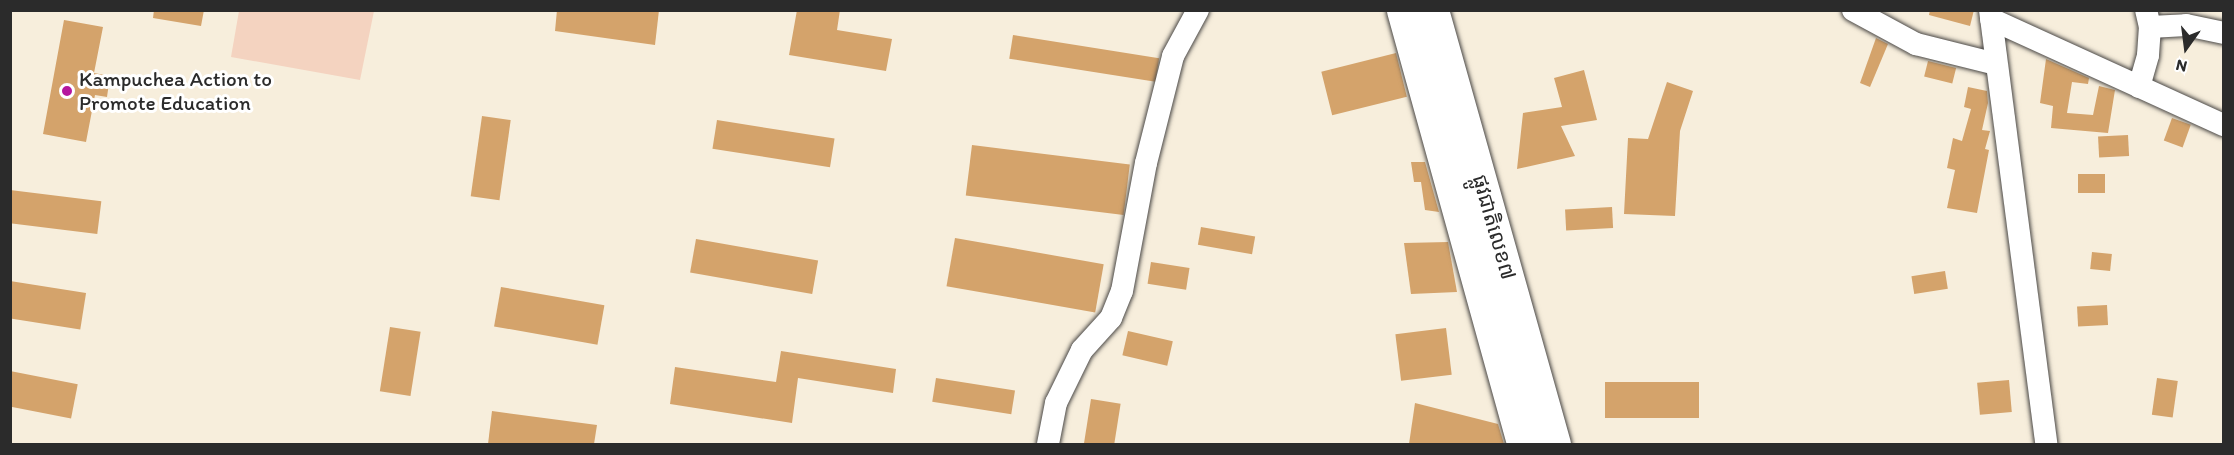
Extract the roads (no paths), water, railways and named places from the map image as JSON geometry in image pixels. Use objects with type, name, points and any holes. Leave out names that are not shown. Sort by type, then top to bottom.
[{"type":"highway","name":"ផ្លូវជាតិលេខ៧","points":[[1403,10],[1506,326],[1554,444]]},
{"type":"highway","name":"ផ្លូវជាតិលេខ៧","points":[[1432,10],[1506,326],[1523,444]]},
{"type":"street","points":[[1048,444],[1056,403],[1082,350],[1111,318],[1122,291],[1146,163],[1173,56],[1198,10]]},
{"type":"street","points":[[1853,10],[1916,44],[1996,64]]},
{"type":"street","points":[[1990,15],[2046,444]]},
{"type":"street","points":[[1990,15],[2139,87],[2223,124]]},
{"type":"street","points":[[2139,87],[2148,56],[2148,19],[2223,33]]},
{"type":"place","name":"Kampuchea Action to Promote Education","points":[[67,91]]}]
